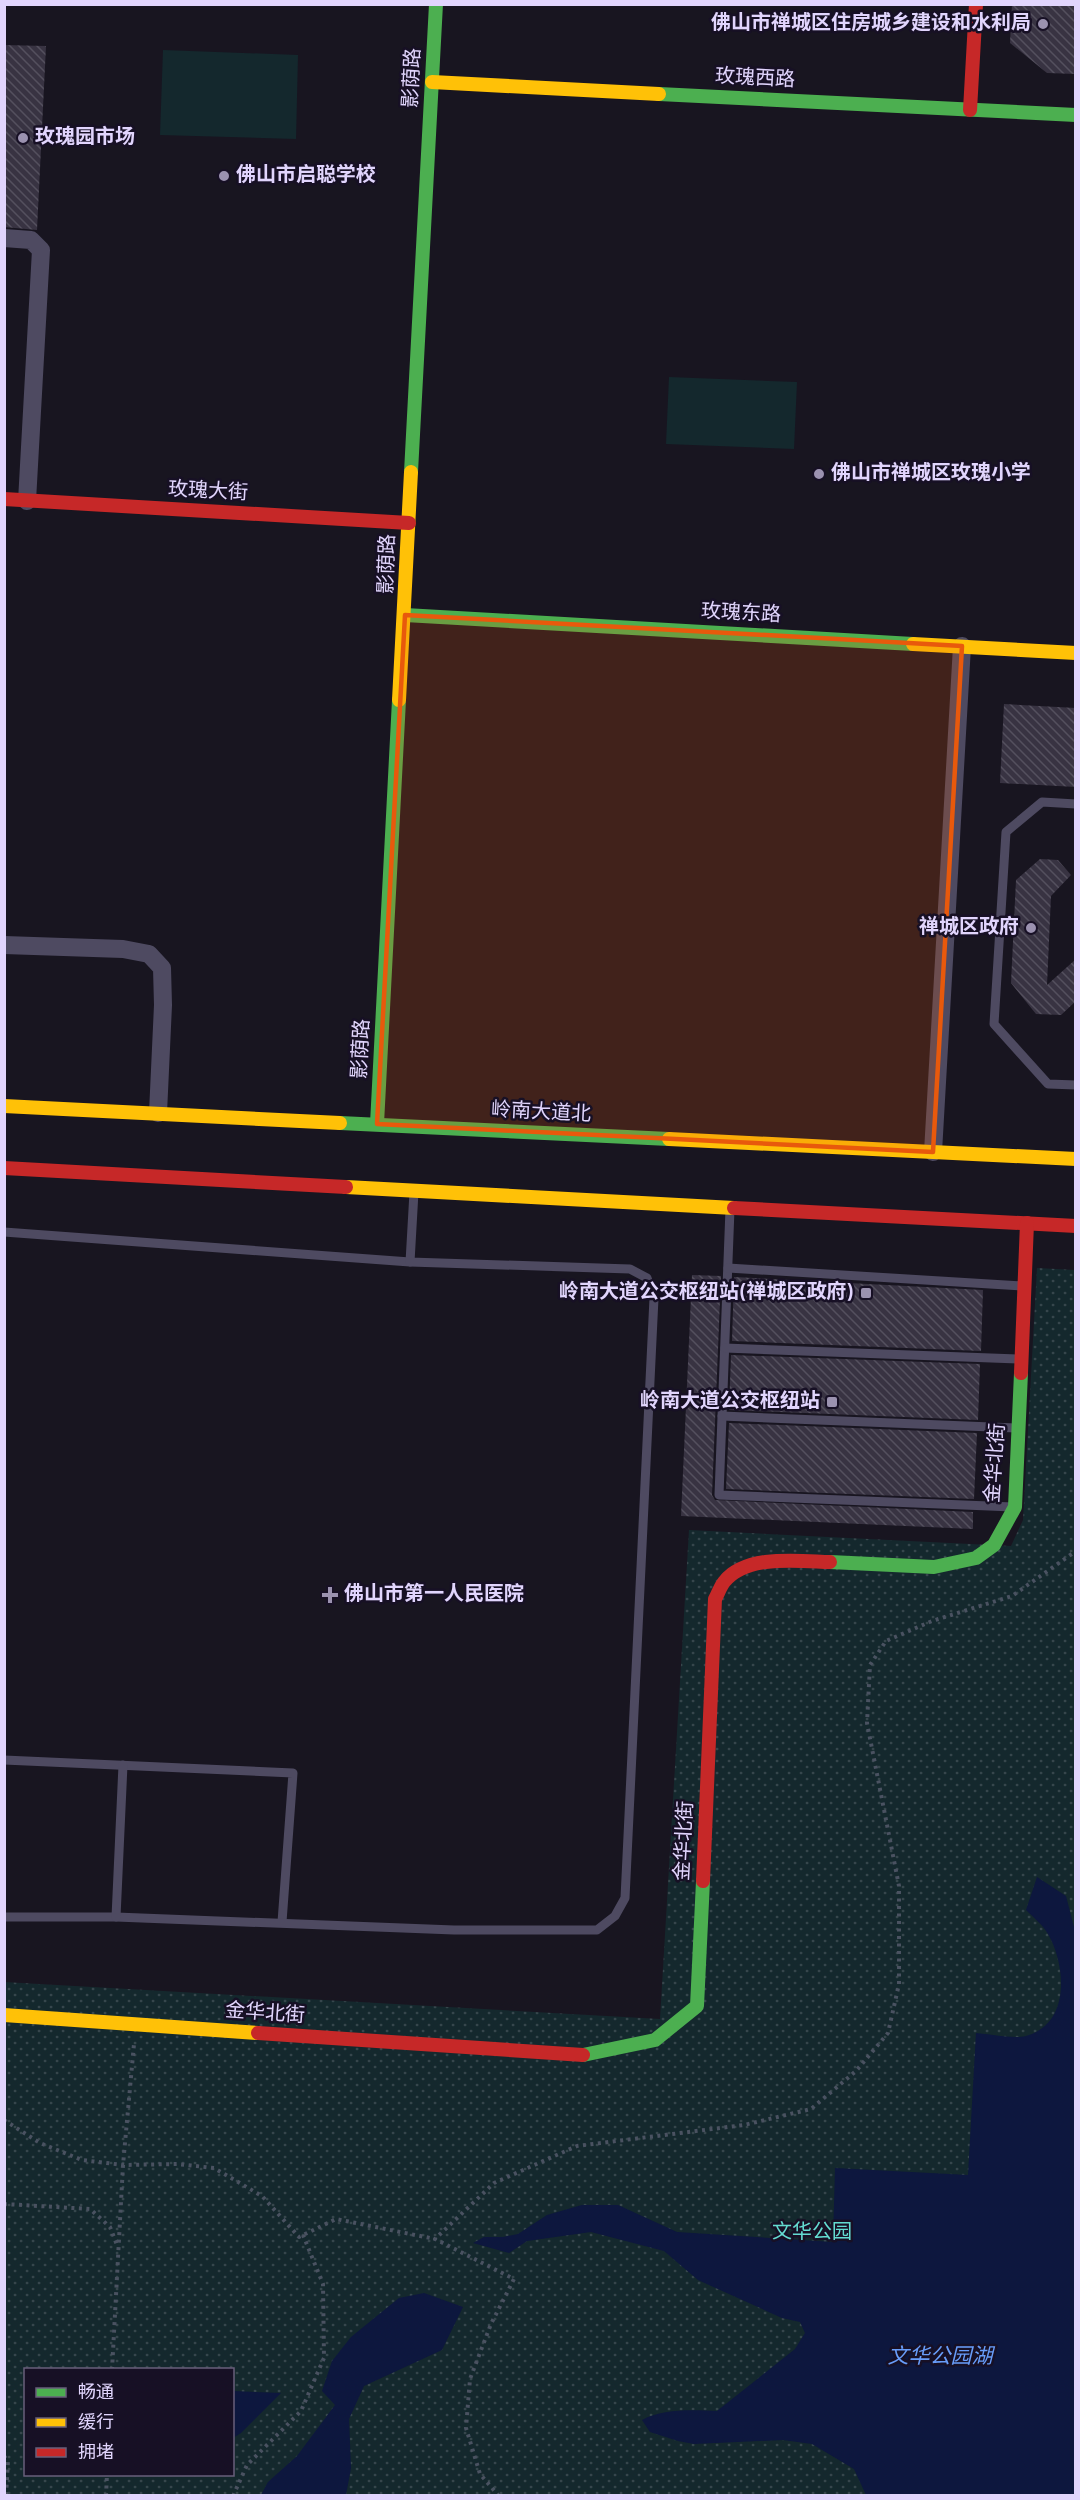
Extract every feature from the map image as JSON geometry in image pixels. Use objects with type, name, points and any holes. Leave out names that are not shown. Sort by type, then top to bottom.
[{"type":"street","name":"影荫路","points":[[377,1124],[436,4]]},
{"type":"street","points":[[970,110],[976,4]]},
{"type":"street","name":"玫瑰西路","points":[[432,82],[1076,115]]},
{"type":"street","points":[[4,238],[31,240],[41,250],[27,501]]},
{"type":"street","name":"玫瑰大街","points":[[4,499],[409,523]]},
{"type":"street","name":"玫瑰东路","points":[[405,615],[1076,653]]},
{"type":"street","points":[[933,1152],[962,646]]},
{"type":"street","points":[[4,945],[123,949],[149,954],[162,968],[163,1005],[158,1113]]},
{"type":"street","name":"岭南大道北","points":[[4,1106],[1076,1159]]},
{"type":"street","points":[[4,1168],[1076,1226]]},
{"type":"street","name":"金华北街","points":[[4,2015],[581,2055],[655,2040],[697,2006],[715,1599],[724,1582],[735,1573],[757,1563],[782,1560],[934,1567],[977,1559],[991,1549],[1005,1532],[1015,1507],[1027,1223]]},
{"type":"lane","points":[[1076,804],[1042,802],[1006,832],[994,1024],[1048,1083],[1076,1085]]},
{"type":"lane","points":[[410,1262],[414,1190]]},
{"type":"lane","points":[[730,1207],[719,1494],[1015,1507]]},
{"type":"lane","points":[[4,1232],[410,1262],[630,1269],[647,1278],[654,1299],[625,1898],[615,1916],[597,1930],[454,1930],[116,1917],[4,1917]]},
{"type":"lane","points":[[728,1268],[1024,1286]]},
{"type":"lane","points":[[724,1348],[1021,1359]]},
{"type":"lane","points":[[722,1416],[1018,1428]]},
{"type":"lane","points":[[4,1760],[293,1773],[282,1922]]},
{"type":"lane","points":[[116,1917],[123,1765]]},
{"type":"path","points":[[435,2239],[494,2183],[576,2146],[744,2125],[811,2109],[856,2071],[888,2033],[899,1984],[899,1886],[867,1723],[870,1665],[886,1641],[932,1621],[1012,1596],[1076,1551]]},
{"type":"path","points":[[112,2368],[123,2165],[136,2024]]},
{"type":"path","points":[[4,2120],[40,2143],[82,2160],[123,2165],[177,2164],[214,2168],[262,2196],[299,2237],[336,2219],[435,2239],[514,2279],[491,2324],[470,2379],[466,2428],[480,2474],[499,2496]]},
{"type":"path","points":[[4,2204],[90,2209],[110,2227],[118,2248]]},
{"type":"path","points":[[233,2496],[247,2464],[301,2411],[324,2358],[323,2284],[303,2235]]},
{"type":"path","points":[[4,2456],[8,2461],[6,2496]]},
{"type":"path","points":[[106,2496],[107,2476]]},
{"type":"highlighted area","points":[[405,615],[962,646],[933,1152],[377,1124]]},
{"type":"green space","points":[[163,50],[298,55],[296,139],[160,135]]},
{"type":"green space","points":[[669,377],[797,382],[794,449],[666,444]]},
{"type":"green space","name":"文华公园","points":[[1037,1268],[1075,1270],[1075,2495],[5,2495],[4,1982],[660,2019],[689,1530],[1011,1546],[1023,1520]]},
{"type":"water","name":"文华公园湖","points":[[1037,1877],[1066,1896],[1075,1931],[1075,2495],[866,2495],[854,2469],[812,2444],[783,2440],[694,2444],[650,2432],[642,2420],[659,2413],[717,2411],[795,2349],[805,2333],[800,2322],[782,2318],[698,2280],[664,2251],[591,2232],[527,2241],[509,2253],[473,2243],[484,2237],[518,2234],[547,2215],[582,2205],[618,2205],[677,2232],[833,2242],[835,2168],[968,2175],[976,2033],[1021,2037],[1041,2029],[1051,2019],[1061,1992],[1061,1977],[1054,1947],[1044,1928],[1026,1910]]},
{"type":"water","points":[[424,2293],[463,2307],[442,2350],[364,2386],[349,2419],[351,2468],[346,2495],[261,2495],[268,2482],[297,2456],[335,2405],[322,2391],[332,2361],[351,2337],[399,2298]]},
{"type":"water","points":[[234,2391],[281,2393],[234,2437]]},
{"type":"building","name":"佛山市禅城区住房城乡建设和水利局","points":[[1012,4],[1076,4],[1076,74],[1047,73],[1010,43]]},
{"type":"building","name":"玫瑰园市场","points":[[4,45],[46,46],[37,230],[4,227]]},
{"type":"building","points":[[1004,704],[1076,708],[1076,787],[1000,783]]},
{"type":"building","name":"禅城区政府","points":[[1040,859],[1058,860],[1071,875],[1051,896],[1047,985],[1076,959],[1076,1001],[1061,1015],[1036,1014],[1011,983],[1016,880]]},
{"type":"building","points":[[692,1275],[721,1276],[712,1495],[715,1500],[973,1512],[973,1529],[681,1516]]},
{"type":"building","points":[[734,1277],[983,1290],[981,1351],[732,1341]]},
{"type":"building","points":[[731,1355],[980,1364],[978,1420],[729,1410]]},
{"type":"building","points":[[729,1423],[977,1433],[974,1499],[726,1489]]},
{"type":"traffic: fast","points":[[411,472],[436,4]]},
{"type":"traffic: fast","points":[[659,94],[1076,115]]},
{"type":"traffic: fast","points":[[405,615],[913,644]]},
{"type":"traffic: fast","points":[[377,1124],[399,700]]},
{"type":"traffic: fast","points":[[340,1123],[669,1139]]},
{"type":"traffic: fast","points":[[830,1562],[934,1567],[976,1558],[994,1545],[1015,1507],[1021,1373]]},
{"type":"traffic: fast","points":[[583,2055],[655,2040],[697,2006],[703,1881]]},
{"type":"traffic: slow","points":[[432,82],[659,94]]},
{"type":"traffic: slow","points":[[399,700],[411,472]]},
{"type":"traffic: slow","points":[[913,644],[1076,653]]},
{"type":"traffic: slow","points":[[4,1106],[340,1123]]},
{"type":"traffic: slow","points":[[669,1139],[1076,1159]]},
{"type":"traffic: slow","points":[[346,1187],[734,1208]]},
{"type":"traffic: slow","points":[[4,2015],[258,2033]]},
{"type":"traffic: jam","points":[[970,110],[976,4]]},
{"type":"traffic: jam","points":[[4,499],[409,523]]},
{"type":"traffic: jam","points":[[4,1168],[346,1187]]},
{"type":"traffic: jam","points":[[734,1208],[1076,1226]]},
{"type":"traffic: jam","points":[[1021,1373],[1027,1223]]},
{"type":"traffic: jam","points":[[703,1881],[715,1599],[724,1582],[745,1567],[773,1561],[830,1562]]},
{"type":"traffic: jam","points":[[258,2033],[583,2055]]},
{"type":"place","name":"佛山市禅城区住房城乡建设和水利局","points":[[1043,24]]},
{"type":"place","name":"玫瑰园市场","points":[[23,138]]},
{"type":"place","name":"佛山市启聪学校","points":[[224,176]]},
{"type":"place","name":"佛山市禅城区玫瑰小学","points":[[819,474]]},
{"type":"place","name":"禅城区政府","points":[[1031,928]]},
{"type":"place","name":"岭南大道公交枢纽站(禅城区政府)","points":[[866,1293]]},
{"type":"place","name":"岭南大道公交枢纽站","points":[[832,1402]]},
{"type":"place","name":"佛山市第一人民医院","points":[[330,1595]]}]
